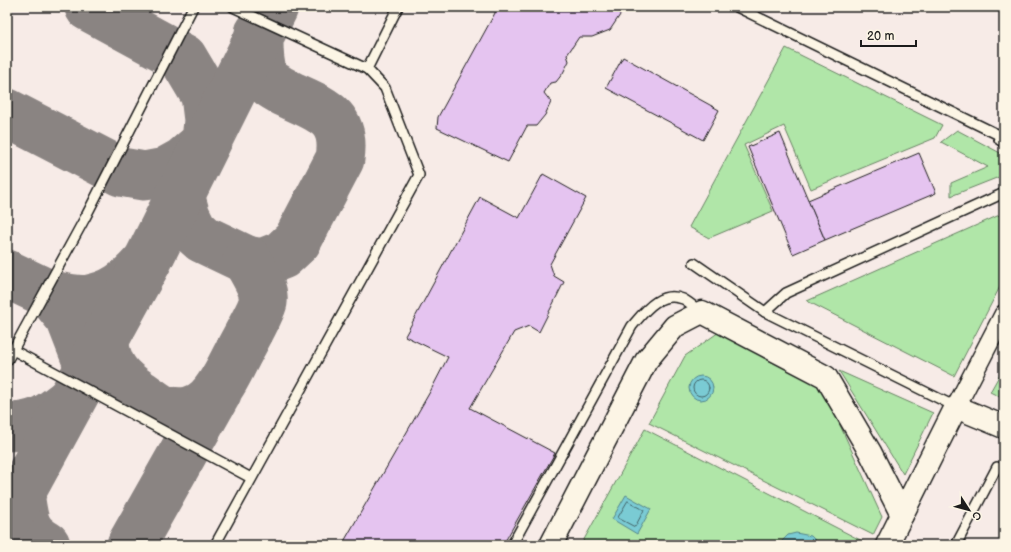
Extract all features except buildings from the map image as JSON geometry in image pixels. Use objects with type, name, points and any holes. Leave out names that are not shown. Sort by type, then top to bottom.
[{"type":"street","points":[[551,545],[646,361],[675,326],[702,312],[826,377],[870,452],[902,514]]},
{"type":"street","points":[[887,545],[1004,314]]},
{"type":"street","points":[[956,407],[1004,427]]},
{"type":"lane","points":[[7,362],[85,218],[193,7]]},
{"type":"lane","points":[[214,545],[419,175],[385,88],[367,69],[233,7]]},
{"type":"lane","points":[[367,69],[398,7]]},
{"type":"lane","points":[[737,7],[1004,137]]},
{"type":"lane","points":[[765,312],[786,292],[1004,193]]},
{"type":"lane","points":[[694,264],[765,312],[956,407]]},
{"type":"lane","points":[[512,545],[632,326],[651,304],[668,296],[683,299],[702,312]]},
{"type":"lane","points":[[13,350],[251,478]]},
{"type":"lane","points":[[956,545],[997,467]]},
{"type":"green space","points":[[786,48],[942,125],[935,138],[811,189],[784,126],[744,145],[773,211],[709,238],[689,227]]},
{"type":"green space","points":[[957,130],[1004,155],[1004,175],[951,196],[951,183],[988,167],[941,142]]},
{"type":"green space","points":[[1004,213],[1004,279],[954,376],[807,301]]},
{"type":"green space","points":[[719,332],[823,388],[882,517],[873,535],[649,423],[685,356]]},
{"type":"green space","points":[[1004,367],[1004,399],[990,392]]},
{"type":"green space","points":[[839,371],[933,413],[903,474]]},
{"type":"green space","points":[[645,429],[866,543],[865,545],[581,545]]},
{"type":"water","points":[[701,376],[706,377],[712,383],[712,393],[706,399],[701,400],[696,399],[690,393],[689,388],[690,383],[696,377]]},
{"type":"water","points":[[626,495],[651,509],[637,534],[612,519]]},
{"type":"water","points":[[796,533],[811,536],[820,545],[778,545],[788,535]]},
{"type":"taxiway","points":[[7,113],[121,172],[144,176],[165,172],[183,162],[206,142],[208,120],[205,95],[183,58],[89,7]]},
{"type":"taxiway","points":[[7,518],[147,262],[274,7]]},
{"type":"taxiway","points":[[180,195],[186,216],[193,230],[203,239],[247,260],[262,263],[282,255],[297,241],[340,159],[341,144],[339,132],[335,123],[328,115],[276,88],[270,84],[264,76],[260,60],[259,33]]},
{"type":"taxiway","points":[[104,339],[105,349],[114,371],[125,383],[156,405],[166,410],[181,412],[193,410],[204,404],[213,396],[220,386],[262,307],[262,291],[247,260]]},
{"type":"taxiway","points":[[89,367],[70,318],[51,295],[80,300],[105,295],[126,283],[144,265]]},
{"type":"taxiway","points":[[7,274],[51,295]]},
{"type":"taxiway","points":[[131,545],[217,393]]},
{"type":"taxiway","points":[[7,427],[18,427],[35,423],[56,412],[71,400]]},
{"type":"taxiway","points":[[20,494],[26,524],[33,535],[46,545]]}]
